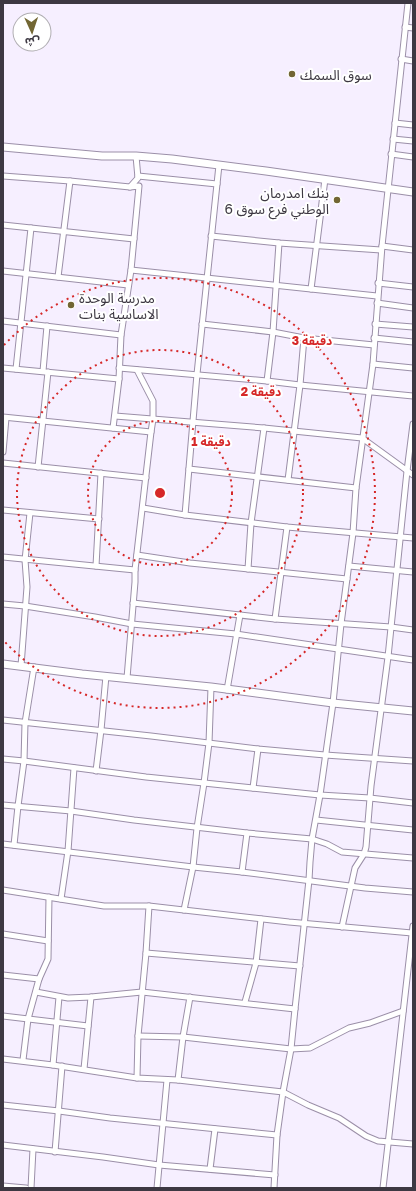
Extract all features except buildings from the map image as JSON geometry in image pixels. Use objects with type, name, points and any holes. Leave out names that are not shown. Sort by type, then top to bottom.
[{"type":"street","points":[[274,1188],[277,1135],[283,1092],[292,1049],[304,924],[310,880],[309,866],[312,839],[333,703],[338,648],[353,533],[356,488],[373,364],[378,283],[408,3]]},
{"type":"street","points":[[405,27],[413,28]]},
{"type":"street","points":[[401,59],[413,61]]},
{"type":"street","points":[[395,123],[413,125]]},
{"type":"street","points":[[393,139],[413,141]]},
{"type":"street","points":[[3,147],[102,156],[136,156],[219,165],[413,192]]},
{"type":"street","points":[[391,154],[413,157]]},
{"type":"street","points":[[130,187],[138,178],[136,156]]},
{"type":"street","points":[[185,515],[197,374],[219,165]]},
{"type":"street","points":[[3,176],[130,187],[139,186],[131,270],[121,335],[119,379],[112,428]]},
{"type":"street","points":[[138,176],[217,184]]},
{"type":"street","points":[[311,289],[325,179]]},
{"type":"street","points":[[58,277],[70,181]]},
{"type":"street","points":[[3,225],[134,239]]},
{"type":"street","points":[[16,369],[31,228]]},
{"type":"street","points":[[211,236],[279,243],[413,250]]},
{"type":"street","points":[[267,381],[279,243]]},
{"type":"street","points":[[131,270],[377,296]]},
{"type":"street","points":[[3,271],[128,285]]},
{"type":"street","points":[[378,283],[413,287]]},
{"type":"street","points":[[377,303],[413,308]]},
{"type":"street","points":[[3,321],[121,335]]},
{"type":"street","points":[[202,324],[272,332],[304,338],[374,345]]},
{"type":"street","points":[[375,324],[413,328]]},
{"type":"street","points":[[38,467],[44,421],[47,326]]},
{"type":"street","points":[[288,480],[300,385],[304,338]]},
{"type":"street","points":[[374,338],[413,342]]},
{"type":"street","points":[[373,364],[413,368]]},
{"type":"street","points":[[3,368],[119,379]]},
{"type":"street","points":[[119,368],[197,374],[413,396]]},
{"type":"street","points":[[127,678],[135,570],[153,419],[152,398],[137,370]]},
{"type":"street","points":[[114,416],[264,428],[362,438],[413,475]]},
{"type":"street","points":[[3,452],[5,418],[151,432]]},
{"type":"street","points":[[342,927],[355,868],[364,854],[366,847],[370,798],[388,657],[413,424]]},
{"type":"street","points":[[248,569],[251,523],[264,428]]},
{"type":"street","points":[[3,463],[146,478]]},
{"type":"street","points":[[189,469],[356,488]]},
{"type":"street","points":[[96,566],[101,473]]},
{"type":"street","points":[[143,508],[251,523],[413,538]]},
{"type":"street","points":[[3,510],[99,519]]},
{"type":"street","points":[[21,666],[27,587],[25,560],[30,513]]},
{"type":"street","points":[[275,619],[287,527]]},
{"type":"street","points":[[137,555],[190,563],[348,579]]},
{"type":"street","points":[[3,557],[135,570]]},
{"type":"street","points":[[349,566],[413,572]]},
{"type":"street","points":[[133,603],[275,619],[391,627],[413,630]]},
{"type":"street","points":[[3,604],[25,606],[132,624],[236,634],[413,660]]},
{"type":"street","points":[[227,690],[240,615]]},
{"type":"street","points":[[3,664],[413,711]]},
{"type":"street","points":[[14,845],[24,760],[25,723],[34,667]]},
{"type":"street","points":[[96,771],[106,676]]},
{"type":"street","points":[[184,910],[193,867],[209,743],[211,687]]},
{"type":"street","points":[[3,720],[325,756],[413,761]]},
{"type":"street","points":[[253,788],[258,749]]},
{"type":"street","points":[[3,759],[24,760],[96,771],[204,783],[413,803]]},
{"type":"street","points":[[61,899],[68,852],[74,768]]},
{"type":"street","points":[[3,805],[72,811],[197,828],[312,839],[327,844],[342,852],[413,858]]},
{"type":"street","points":[[316,820],[368,824],[413,830]]},
{"type":"street","points":[[242,872],[247,833]]},
{"type":"street","points":[[3,844],[310,880],[365,888],[413,892]]},
{"type":"street","points":[[3,890],[104,906],[149,906],[304,924],[412,933]]},
{"type":"street","points":[[22,1060],[28,1019],[39,979],[48,959],[49,897]]},
{"type":"street","points":[[137,1078],[138,1036],[149,906]]},
{"type":"street","points":[[245,1002],[256,963],[261,919]]},
{"type":"street","points":[[383,1188],[413,926]]},
{"type":"street","points":[[3,934],[48,941]]},
{"type":"street","points":[[146,953],[300,966]]},
{"type":"street","points":[[3,975],[39,979]]},
{"type":"street","points":[[36,992],[68,998],[142,992],[245,1002],[295,1009]]},
{"type":"street","points":[[178,1080],[190,996]]},
{"type":"street","points":[[53,1064],[59,997]]},
{"type":"street","points":[[84,1069],[91,997]]},
{"type":"street","points":[[138,1036],[183,1037],[292,1049],[313,1048],[349,1028],[370,1023],[403,1011]]},
{"type":"street","points":[[3,1016],[88,1026]]},
{"type":"street","points":[[3,1058],[53,1064],[137,1078],[178,1080],[283,1092],[308,1105],[339,1118],[370,1138],[378,1141],[413,1144]]},
{"type":"street","points":[[55,1152],[62,1066]]},
{"type":"street","points":[[157,1188],[167,1080]]},
{"type":"street","points":[[3,1105],[110,1118],[277,1135]]},
{"type":"street","points":[[210,1168],[214,1129]]},
{"type":"street","points":[[3,1145],[159,1165],[210,1168],[275,1175]]},
{"type":"street","points":[[31,1188],[33,1149]]},
{"type":"street","points":[[3,1186],[26,1188]]},
{"type":"place","name":"سوق السمك","points":[[292,74]]},
{"type":"place","name":"بنك امدرمان الوطني فرع سوق 6","points":[[337,200]]},
{"type":"place","name":"مدرسة الوحدة الاساسية بنات","points":[[71,305]]}]
